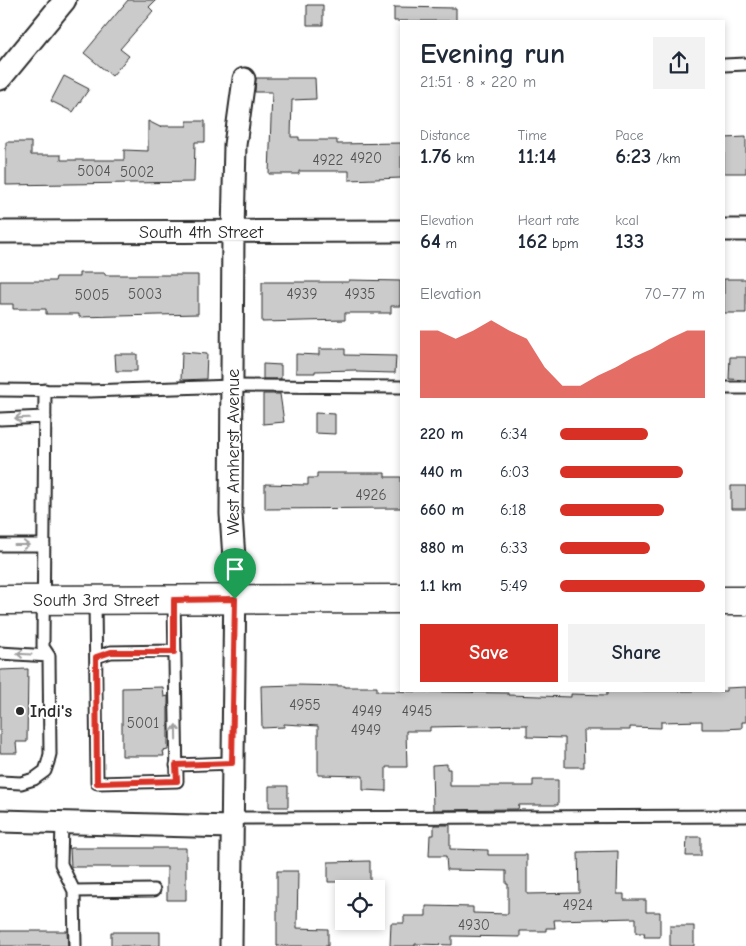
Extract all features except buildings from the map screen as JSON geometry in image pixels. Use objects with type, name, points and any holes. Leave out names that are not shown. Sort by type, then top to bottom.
[{"type":"street","points":[[0,79],[65,0]]},
{"type":"street","name":"West Amherst Avenue","points":[[231,946],[235,599],[231,514],[232,232],[235,145],[244,79]]},
{"type":"street","points":[[725,230],[746,230]]},
{"type":"street","name":"South 4th Street","points":[[0,232],[400,231]]},
{"type":"street","name":"South 3rd Street","points":[[0,600],[400,599]]},
{"type":"street","points":[[725,601],[746,601]]},
{"type":"street","points":[[0,821],[232,822]]},
{"type":"lane","points":[[725,64],[746,64]]},
{"type":"lane","points":[[0,390],[90,390],[232,386],[400,387]]},
{"type":"lane","points":[[725,388],[746,388]]},
{"type":"lane","points":[[0,782],[21,783],[34,779],[45,771],[50,754],[48,656],[43,647],[45,599],[45,390]]},
{"type":"lane","points":[[0,419],[45,418]]},
{"type":"lane","points":[[0,545],[44,545]]},
{"type":"lane","points":[[95,600],[97,783],[177,781],[174,600]]},
{"type":"lane","points":[[96,657],[111,652],[174,652]]},
{"type":"lane","points":[[0,653],[48,656]]},
{"type":"lane","points":[[176,765],[232,763]]},
{"type":"lane","points":[[232,822],[746,816]]},
{"type":"lane","points":[[62,822],[61,864],[74,891],[75,946]]},
{"type":"lane","points":[[74,891],[154,890]]},
{"type":"place","name":"Indi's","points":[[20,711]]},
{"type":"route","points":[[235,599],[232,763],[176,765],[177,781],[97,783],[96,657],[111,652],[174,652],[174,600],[235,599]]}]
